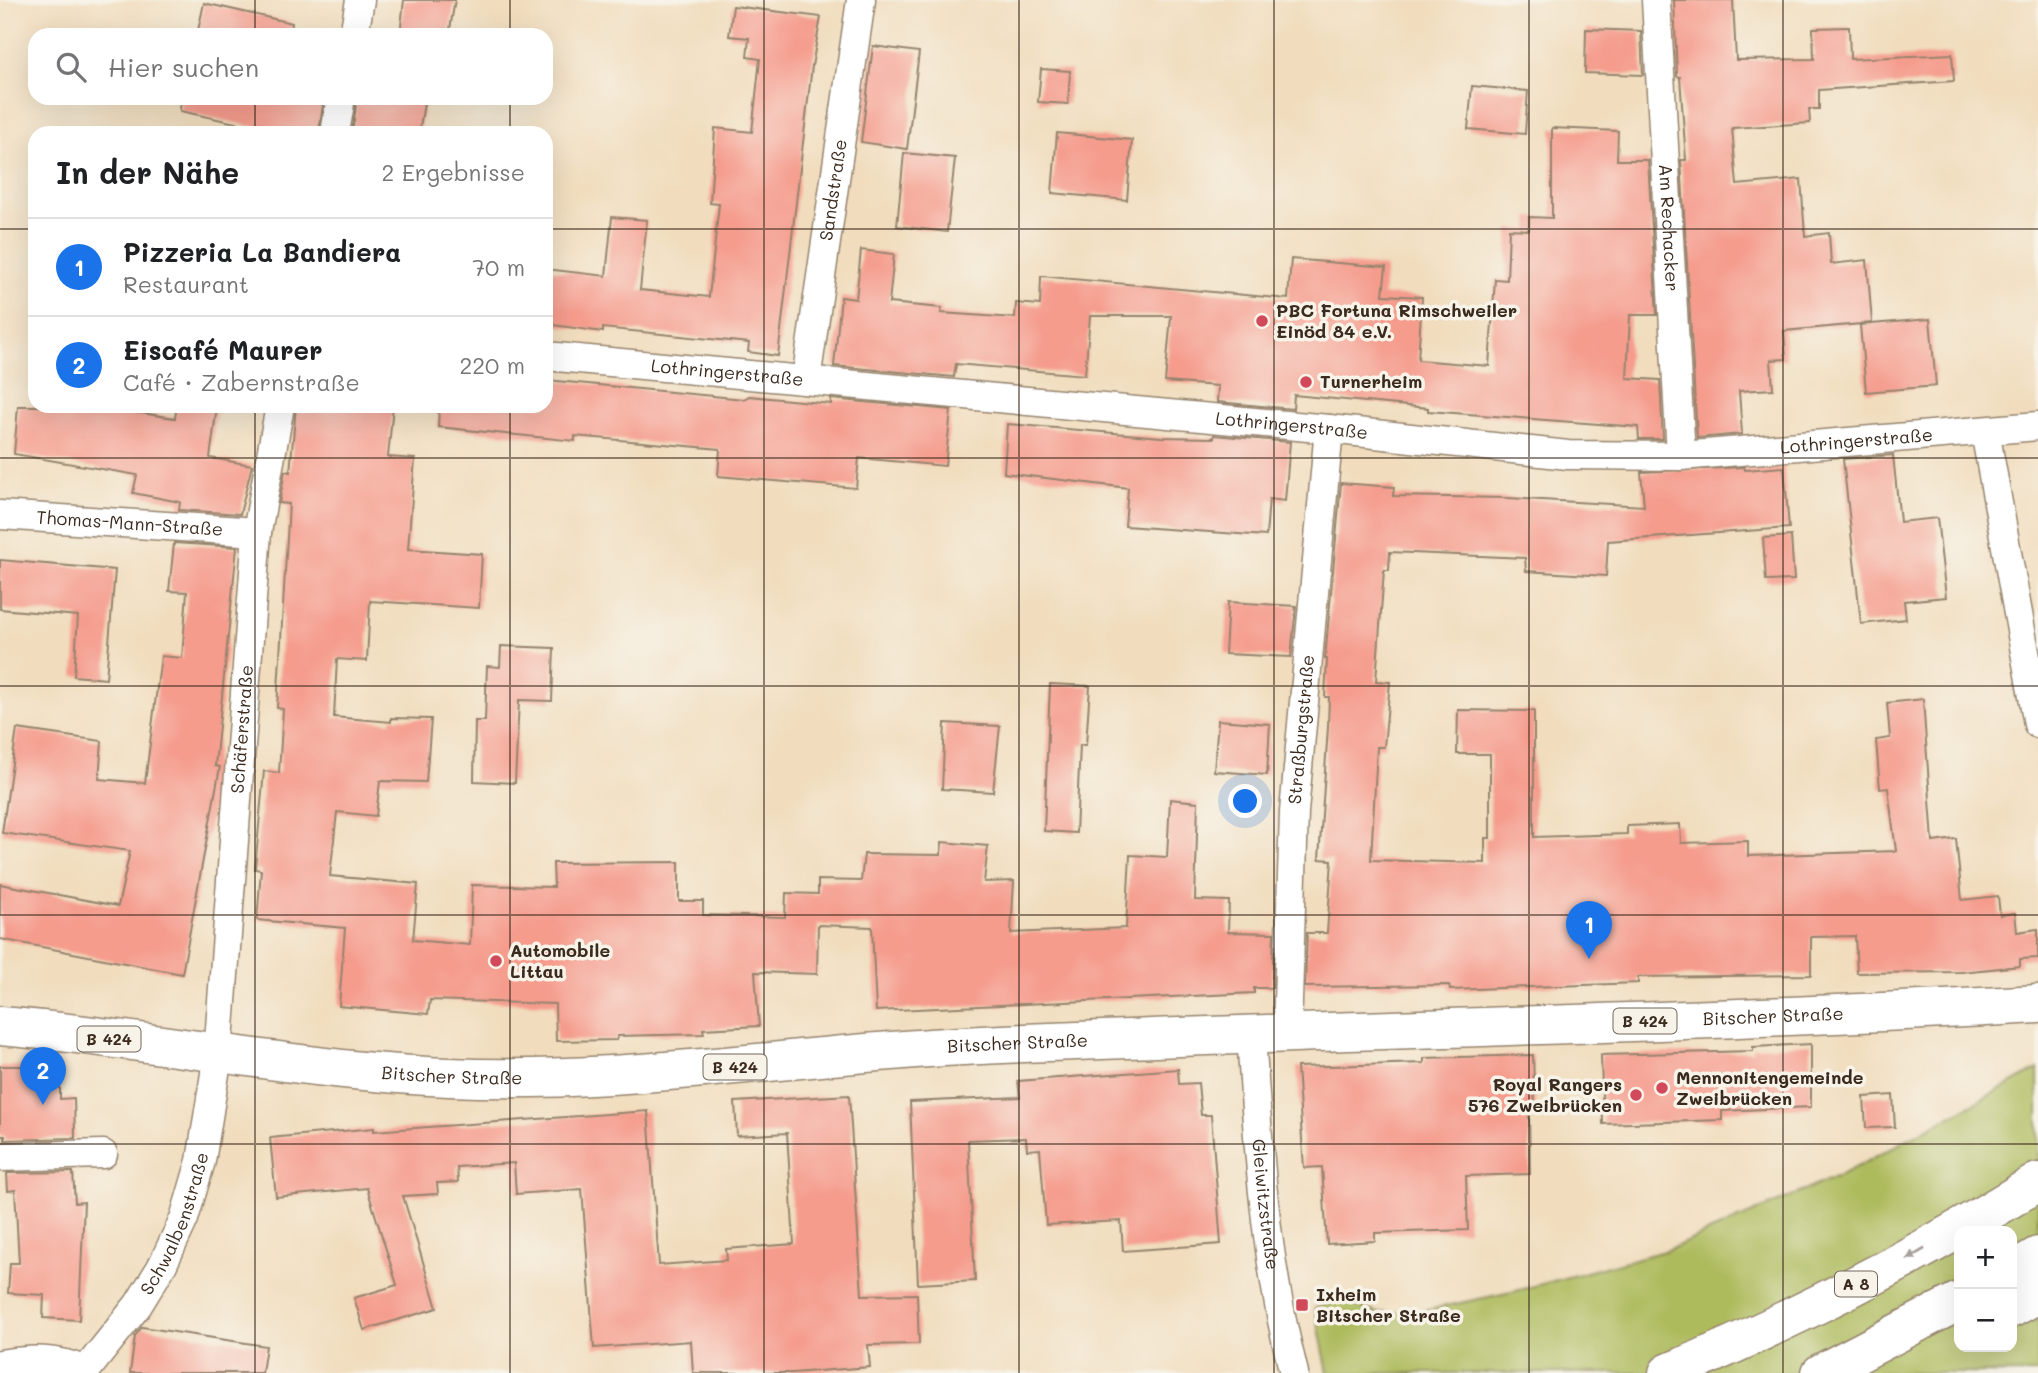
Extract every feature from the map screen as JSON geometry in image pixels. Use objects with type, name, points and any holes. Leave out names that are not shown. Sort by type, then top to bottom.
[{"type":"main road","name":"Bitscher Straße","points":[[0,1026],[218,1055],[393,1073],[549,1079],[682,1072],[964,1046],[1269,1032],[1573,1025],[2038,1004]]},
{"type":"main road","name":"A 8","points":[[1668,1373],[1905,1260],[2038,1182]]},
{"type":"main road","points":[[2017,1268],[2038,1256]]},
{"type":"main road","points":[[2017,1305],[2038,1294]]},
{"type":"main road","points":[[1821,1373],[1954,1304]]},
{"type":"main road","points":[[1889,1339],[1954,1330]]},
{"type":"street","points":[[355,28],[360,0]]},
{"type":"street","name":"Sandstraße","points":[[806,380],[861,0]]},
{"type":"street","name":"Am Rechacker","points":[[1656,0],[1681,456]]},
{"type":"street","points":[[336,126],[340,105]]},
{"type":"street","name":"Lothringerstraße","points":[[553,357],[1329,429],[1568,455],[1681,456],[2038,426]]},
{"type":"street","name":"Schäferstraße","points":[[218,1055],[257,532],[278,413]]},
{"type":"street","name":"Straßburgstraße","points":[[1269,1032],[1294,812],[1329,429]]},
{"type":"street","points":[[1985,431],[2038,724]]},
{"type":"street","name":"Thomas-Mann-Straße","points":[[0,515],[257,532]]},
{"type":"street","name":"Gleiwitzstraße","points":[[1269,1032],[1262,1191],[1273,1276],[1294,1373]]},
{"type":"street","name":"Schwalbenstraße","points":[[85,1372],[138,1305],[184,1219],[201,1161],[218,1055]]},
{"type":"street","points":[[0,1157],[103,1154]]},
{"type":"street","points":[[0,1364],[27,1360],[63,1360],[85,1372]]},
{"type":"green space","points":[[2038,1069],[2038,1373],[1328,1373],[1315,1308],[1341,1300],[1377,1313],[1423,1311],[1516,1291],[1668,1250],[1847,1172]]},
{"type":"building","points":[[404,0],[455,0],[450,28],[401,28]]},
{"type":"building","points":[[1674,0],[1733,0],[1736,60],[1814,59],[1813,28],[1849,27],[1850,59],[1952,54],[1954,81],[1819,90],[1819,109],[1809,109],[1810,123],[1732,128],[1737,185],[1801,179],[1805,236],[1829,233],[1831,264],[1867,260],[1872,323],[1784,331],[1786,359],[1771,360],[1773,389],[1739,391],[1742,434],[1697,438],[1681,160],[1686,160],[1680,77],[1677,76]]},
{"type":"building","points":[[204,3],[292,23],[291,28],[199,28]]},
{"type":"building","points":[[733,6],[821,17],[812,66],[778,356],[748,352],[749,343],[603,328],[603,332],[553,325],[553,270],[606,276],[612,217],[647,220],[640,290],[709,297],[719,204],[710,203],[715,128],[752,132],[760,59],[747,57],[749,38],[729,36]]},
{"type":"building","points":[[1586,29],[1641,31],[1643,75],[1585,73]]},
{"type":"building","points":[[873,46],[919,52],[907,149],[861,142]]},
{"type":"building","points":[[1041,69],[1070,71],[1068,104],[1038,102]]},
{"type":"building","points":[[1472,86],[1528,91],[1525,134],[1468,129]]},
{"type":"building","points":[[180,105],[323,105],[320,126],[250,126],[180,111]]},
{"type":"building","points":[[356,105],[424,105],[420,126],[353,126]]},
{"type":"building","points":[[1552,128],[1618,131],[1617,160],[1648,160],[1657,315],[1630,315],[1627,378],[1660,380],[1663,439],[1639,439],[1638,427],[1428,411],[1428,408],[1294,395],[1293,409],[1217,402],[1218,386],[1165,382],[1171,316],[1090,316],[1085,375],[956,364],[954,377],[834,366],[841,297],[856,299],[861,250],[894,254],[889,303],[942,308],[941,313],[1015,318],[1016,303],[1040,305],[1041,276],[1288,299],[1291,259],[1386,267],[1383,295],[1422,297],[1418,360],[1489,366],[1495,279],[1507,280],[1509,229],[1529,230],[1529,217],[1552,218]]},
{"type":"building","points":[[1057,133],[1132,140],[1127,200],[1052,193]]},
{"type":"building","points":[[904,153],[955,158],[947,232],[897,226]]},
{"type":"building","points":[[1930,319],[1936,386],[1866,392],[1860,325]]},
{"type":"building","points":[[553,381],[744,399],[749,396],[831,404],[831,399],[951,410],[945,466],[859,458],[856,488],[718,476],[720,449],[575,436],[575,441],[438,427],[439,413],[553,413]]},
{"type":"building","points":[[18,406],[28,406],[28,413],[141,413],[175,418],[176,413],[216,413],[210,458],[252,465],[240,514],[179,510],[180,502],[133,493],[137,475],[14,454]]},
{"type":"building","points":[[295,413],[392,413],[388,457],[415,459],[408,549],[482,554],[479,608],[370,601],[367,661],[337,659],[334,717],[391,722],[391,718],[431,719],[426,782],[380,781],[376,816],[337,812],[330,876],[418,884],[413,940],[470,945],[472,885],[554,887],[553,863],[679,862],[679,901],[703,901],[703,915],[785,917],[786,893],[818,894],[818,880],[861,881],[864,854],[941,855],[942,842],[988,846],[984,882],[1014,881],[1011,933],[1126,928],[1130,855],[1167,857],[1170,799],[1198,802],[1195,900],[1229,901],[1228,932],[1274,933],[1272,988],[1254,988],[1254,993],[876,1011],[872,927],[818,925],[817,974],[755,972],[759,1026],[703,1029],[704,1034],[617,1036],[617,1040],[556,1041],[555,1004],[430,1000],[428,1014],[339,1006],[345,928],[257,920],[261,870],[255,869],[264,771],[279,773],[283,709],[277,708],[289,504],[279,503],[285,471],[290,472]]},
{"type":"building","points":[[1007,424],[1161,437],[1214,438],[1214,435],[1290,442],[1285,501],[1269,499],[1266,536],[1125,526],[1128,488],[1004,473]]},
{"type":"building","points":[[1893,455],[1900,522],[1937,518],[1946,597],[1904,601],[1906,619],[1861,624],[1843,459]]},
{"type":"building","points":[[1744,467],[1745,470],[1784,467],[1789,528],[1608,541],[1606,576],[1526,571],[1525,558],[1390,552],[1389,570],[1384,570],[1376,681],[1390,682],[1384,747],[1377,747],[1371,860],[1485,863],[1485,838],[1490,838],[1490,754],[1457,754],[1458,710],[1534,711],[1534,837],[1627,834],[1627,826],[1680,824],[1681,843],[1748,841],[1748,856],[1896,851],[1888,788],[1880,789],[1876,740],[1890,738],[1887,703],[1923,699],[1933,842],[1956,839],[1962,900],[1998,896],[2000,915],[2015,913],[2017,932],[2038,929],[2038,958],[2020,959],[2020,966],[1961,972],[1857,973],[1855,936],[1811,937],[1811,975],[1638,977],[1638,983],[1450,990],[1449,985],[1305,987],[1307,933],[1327,933],[1332,860],[1319,859],[1329,697],[1325,697],[1325,659],[1341,483],[1394,487],[1393,496],[1508,498],[1644,506],[1641,472]]},
{"type":"building","points":[[1791,536],[1794,580],[1766,581],[1763,538]]},
{"type":"building","points":[[174,543],[237,547],[215,766],[220,767],[182,974],[0,939],[0,884],[118,906],[130,851],[2,833],[17,729],[102,741],[99,779],[145,783],[161,656],[182,658],[187,592],[169,591]]},
{"type":"building","points":[[0,560],[115,570],[106,679],[74,676],[78,616],[0,609]]},
{"type":"building","points":[[1228,602],[1296,606],[1291,657],[1225,654]]},
{"type":"building","points":[[501,646],[554,648],[552,701],[519,700],[515,783],[474,781],[475,721],[485,721],[487,666],[500,667]]},
{"type":"building","points":[[1050,684],[1090,686],[1086,745],[1080,745],[1076,833],[1044,831]]},
{"type":"building","points":[[1218,720],[1270,724],[1267,775],[1214,771]]},
{"type":"building","points":[[945,723],[1000,726],[993,792],[942,789]]},
{"type":"building","points":[[1811,1044],[1811,1107],[1722,1111],[1722,1120],[1603,1124],[1601,1055],[1753,1051],[1753,1047]]},
{"type":"building","points":[[1533,1055],[1535,1108],[1529,1108],[1530,1174],[1466,1176],[1468,1230],[1375,1233],[1375,1241],[1327,1244],[1322,1167],[1304,1168],[1297,1067],[1424,1063],[1424,1058]]},
{"type":"building","points":[[0,1066],[29,1066],[30,1073],[60,1072],[60,1099],[74,1098],[75,1138],[5,1140],[5,1136],[0,1136]]},
{"type":"building","points":[[1178,1069],[1179,1084],[1198,1083],[1201,1115],[1211,1115],[1221,1244],[1123,1251],[1121,1221],[1046,1225],[1040,1149],[1027,1150],[1026,1138],[968,1140],[975,1281],[918,1284],[910,1102],[1020,1097],[1018,1081]]},
{"type":"building","points":[[849,1095],[862,1295],[917,1294],[919,1344],[868,1345],[870,1367],[792,1373],[693,1373],[691,1341],[594,1348],[582,1189],[516,1194],[514,1163],[457,1167],[458,1182],[437,1183],[438,1194],[403,1196],[437,1308],[364,1330],[354,1298],[397,1285],[367,1188],[276,1197],[270,1138],[374,1128],[374,1131],[648,1111],[659,1265],[727,1260],[726,1249],[794,1244],[787,1133],[737,1136],[735,1102]]},
{"type":"building","points":[[1893,1095],[1895,1127],[1866,1128],[1864,1097]]},
{"type":"building","points":[[73,1172],[75,1203],[84,1202],[79,1320],[43,1318],[44,1295],[8,1293],[10,1263],[19,1263],[15,1190],[8,1191],[7,1173]]},
{"type":"building","points":[[142,1327],[266,1346],[262,1373],[130,1373],[135,1336]]},
{"type":"place","name":"PBC Fortuna Rimschweiler Einöd 84 e.V.","points":[[1262,321]]},
{"type":"place","name":"Turnerheim","points":[[1306,382]]},
{"type":"place","name":"Pizzeria La Bandiera","points":[[1589,959]]},
{"type":"place","name":"Automobile Littau","points":[[496,961]]},
{"type":"place","name":"Mennonitengemeinde Zweibrücken","points":[[1662,1088]]},
{"type":"place","name":"Royal Rangers 576 Zweibrücken","points":[[1636,1095]]},
{"type":"place","name":"Eiscafé Maurer","points":[[43,1105]]},
{"type":"place","name":"Ixheim Bitscher Straße","points":[[1302,1305]]}]
